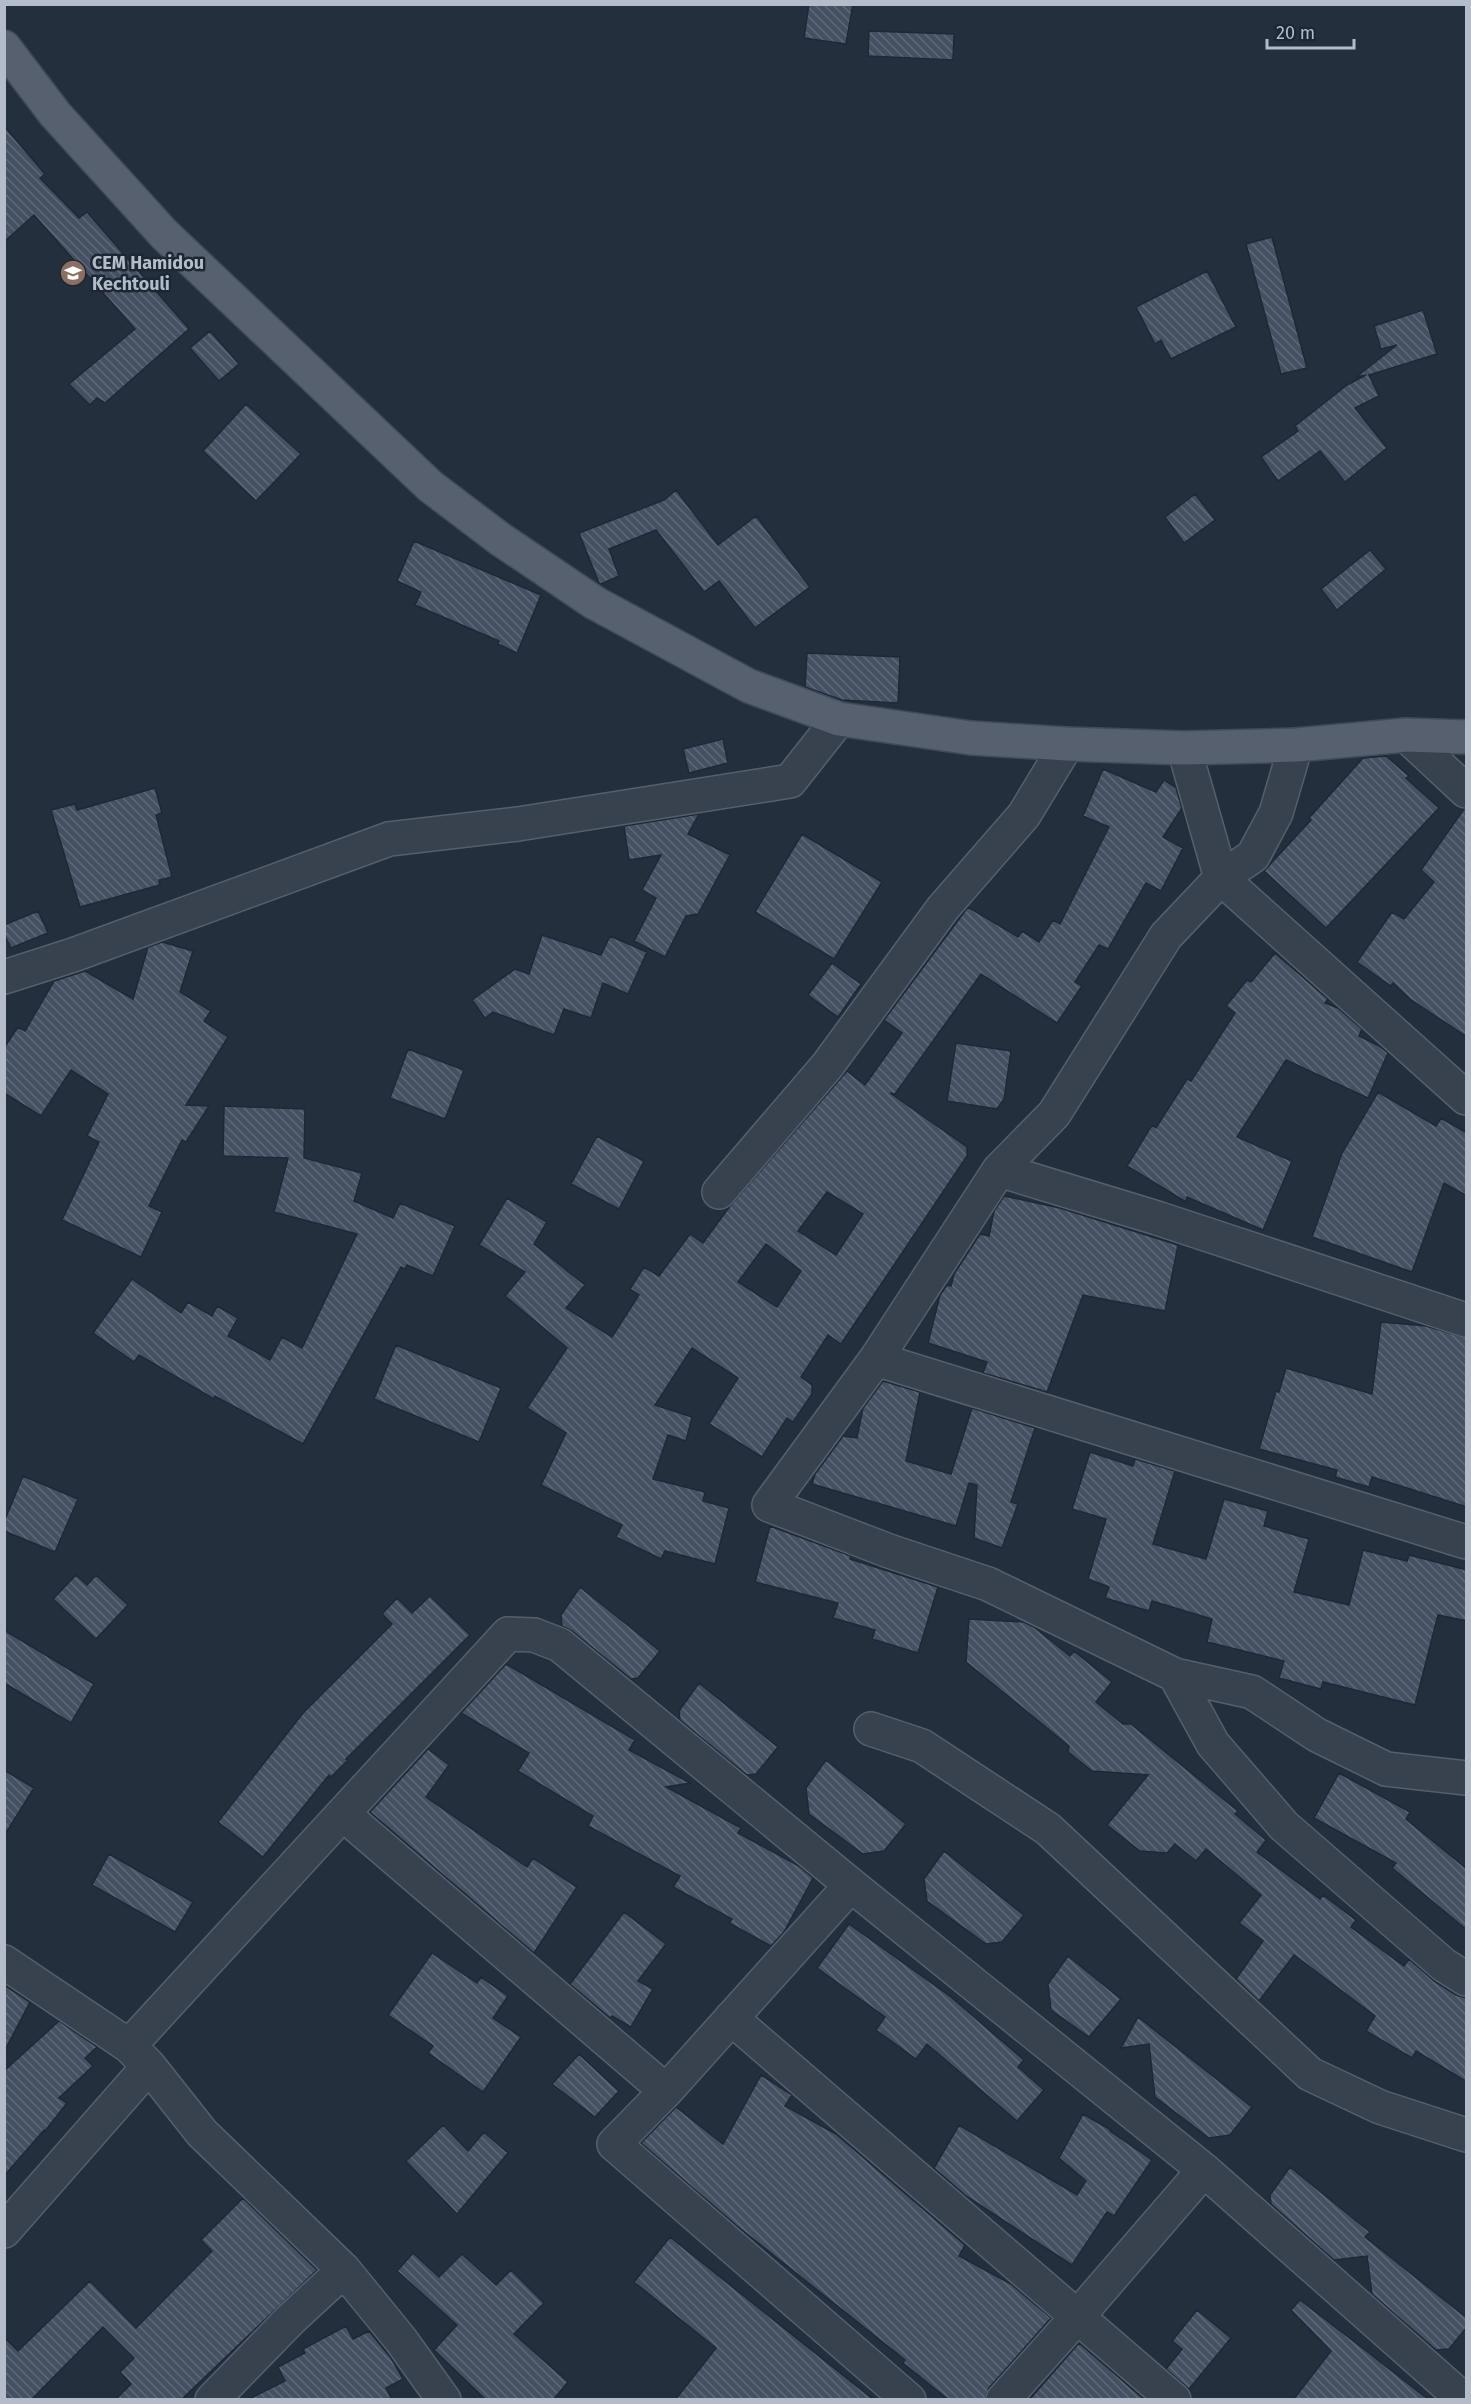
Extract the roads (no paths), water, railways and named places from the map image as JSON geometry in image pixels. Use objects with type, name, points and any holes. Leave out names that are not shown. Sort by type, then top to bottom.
[{"type":"main road","points":[[4,47],[55,114],[164,234],[430,486],[500,539],[595,603],[749,686],[839,719],[971,738],[1184,748],[1296,745],[1406,735],[1467,737]]},
{"type":"street","points":[[4,977],[73,955],[388,839],[518,824],[790,781],[839,719]]},
{"type":"street","points":[[1406,735],[1467,791]]},
{"type":"street","points":[[719,1192],[827,1066],[943,908],[1024,815],[1067,744]]},
{"type":"street","points":[[1296,745],[1276,813],[1253,856],[1221,878],[1166,936],[1054,1114],[999,1170],[876,1359],[769,1505],[889,1551],[988,1584],[1175,1675],[1252,1692],[1317,1736],[1386,1769],[1467,1778]]},
{"type":"street","points":[[1184,748],[1221,878],[1345,992],[1467,1098]]},
{"type":"street","points":[[999,1170],[1157,1218],[1467,1320]]},
{"type":"street","points":[[876,1359],[1467,1542]]},
{"type":"street","points":[[4,2231],[139,2056],[343,1814],[508,1634],[534,1635],[560,1645],[851,1885],[1204,2170],[1464,2400]]},
{"type":"street","points":[[1175,1675],[1213,1744],[1284,1826],[1444,1965],[1467,1979]]},
{"type":"street","points":[[871,1729],[922,1746],[1048,1829],[1310,2074],[1380,2107],[1467,2135]]},
{"type":"street","points":[[343,1814],[666,2091]]},
{"type":"street","points":[[851,1885],[666,2091],[614,2144],[909,2400]]},
{"type":"street","points":[[4,1962],[139,2056],[202,2133],[344,2270],[444,2400]]},
{"type":"street","points":[[731,2018],[1173,2400]]},
{"type":"street","points":[[1003,2400],[1204,2170]]},
{"type":"street","points":[[212,2400],[291,2319],[344,2270]]},
{"type":"place","name":"CEM Hamidou Kechtouli","points":[[73,273]]}]
